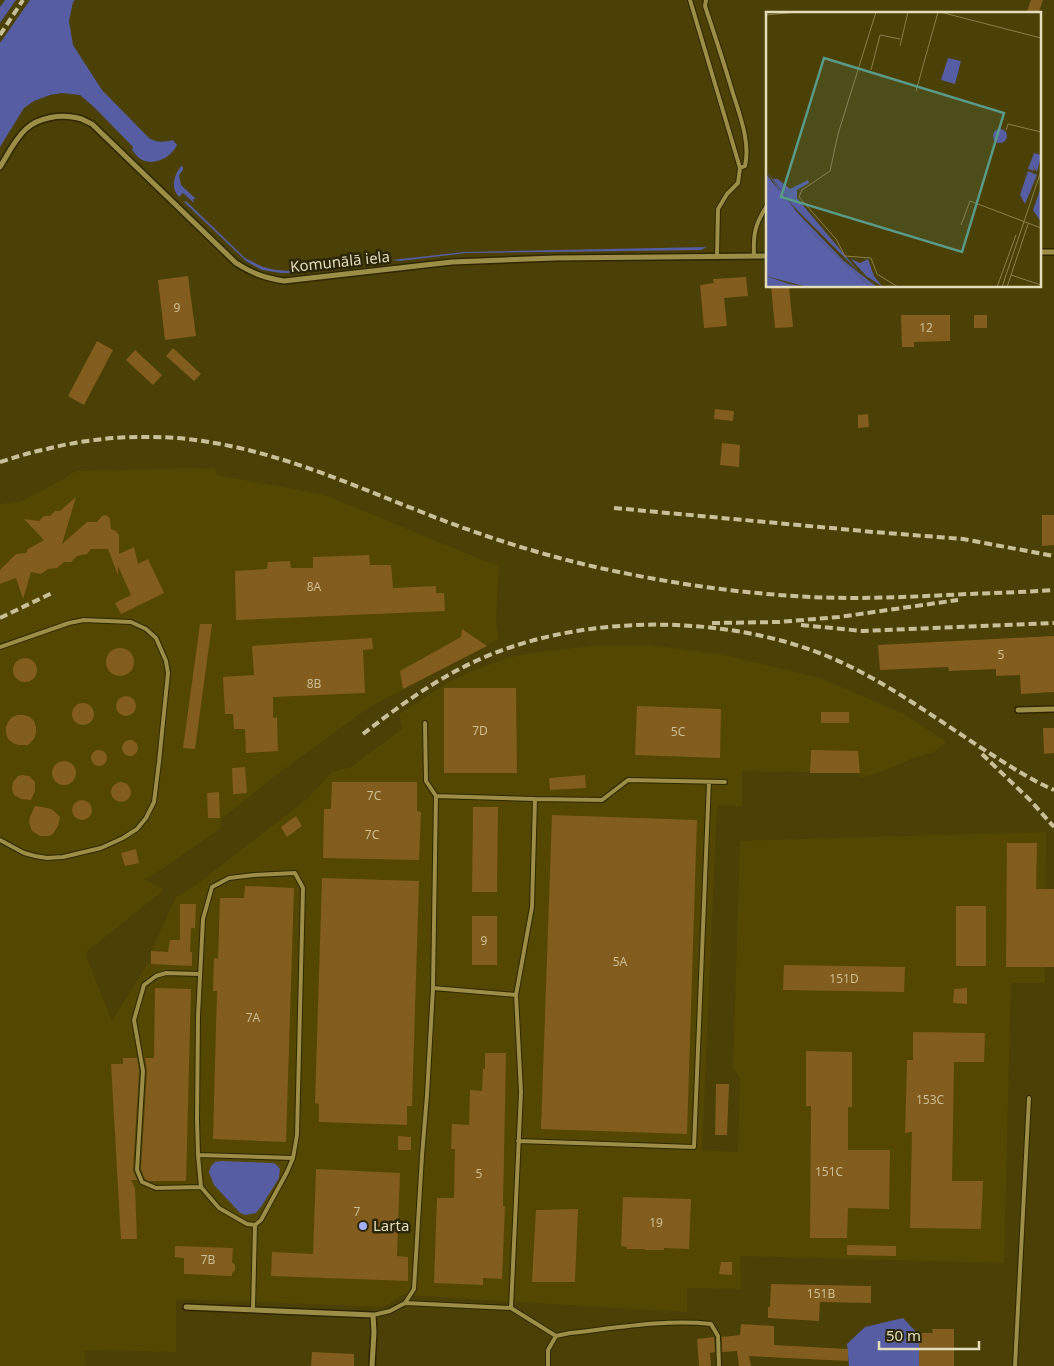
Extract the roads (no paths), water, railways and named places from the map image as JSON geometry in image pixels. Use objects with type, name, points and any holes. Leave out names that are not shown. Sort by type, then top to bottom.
[{"type":"street","name":"Komunālā iela","points":[[0,167],[26,128],[36,122],[56,117],[80,118],[92,124],[236,262],[250,272],[268,279],[284,281],[452,262],[555,258],[766,256]]},
{"type":"street","points":[[1018,710],[1054,709]]},
{"type":"street","points":[[186,1307],[373,1314],[372,1366]]},
{"type":"lane","points":[[690,0],[740,168],[738,183],[727,194],[718,209],[717,256]]},
{"type":"lane","points":[[706,0],[705,6],[739,113],[746,142],[745,166],[740,168]]},
{"type":"lane","points":[[754,256],[756,226],[766,208]]},
{"type":"lane","points":[[0,647],[69,623],[84,620],[131,622],[146,629],[156,638],[166,661],[168,673],[154,802],[146,818],[137,829],[124,838],[101,848],[63,858],[35,856],[0,840]]},
{"type":"lane","points":[[373,1314],[390,1311],[405,1303],[414,1289],[422,1156],[428,1095],[433,988],[436,796],[426,781],[425,723]]},
{"type":"lane","points":[[436,796],[602,800],[628,780],[725,782]]},
{"type":"lane","points":[[518,1141],[694,1147],[709,782]]},
{"type":"lane","points":[[511,1308],[521,1092],[516,995],[532,908],[535,799]]},
{"type":"lane","points":[[295,873],[303,888],[297,1135],[293,1158],[280,1186],[261,1220],[255,1225],[247,1224],[219,1208],[201,1187],[198,1155],[200,974],[203,919],[212,887],[229,878],[295,873]]},
{"type":"lane","points":[[200,974],[166,973],[156,976],[144,985],[134,1020],[142,1071],[137,1170],[139,1176],[142,1182],[156,1188],[201,1187]]},
{"type":"lane","points":[[433,988],[516,995]]},
{"type":"lane","points":[[1015,1366],[1029,1098]]},
{"type":"lane","points":[[198,1155],[293,1158]]},
{"type":"lane","points":[[253,1309],[255,1225]]},
{"type":"lane","points":[[405,1303],[511,1308],[556,1336]]},
{"type":"lane","points":[[548,1366],[548,1350],[556,1336],[570,1332],[666,1323],[711,1324],[718,1336],[719,1366]]},
{"type":"railway","points":[[0,35],[23,0]]},
{"type":"railway","points":[[0,462],[29,453],[79,442],[128,437],[176,438],[240,448],[270,456],[330,476],[441,520],[509,543],[577,563],[648,578],[745,592],[837,598],[1054,590]]},
{"type":"railway","points":[[614,508],[963,539],[1054,556]]},
{"type":"railway","points":[[0,618],[52,593]]},
{"type":"railway","points":[[712,623],[779,622],[839,617],[958,600]]},
{"type":"railway","points":[[801,625],[863,631],[1054,623]]},
{"type":"railway","points":[[363,734],[404,703],[462,667],[521,644],[568,632],[617,626],[668,625],[718,628],[766,637],[813,650],[855,669],[908,700],[1016,770],[1054,790]]},
{"type":"railway","points":[[982,754],[1030,800],[1054,827]]},
{"type":"place","name":"Larta","points":[[363,1226]]}]
